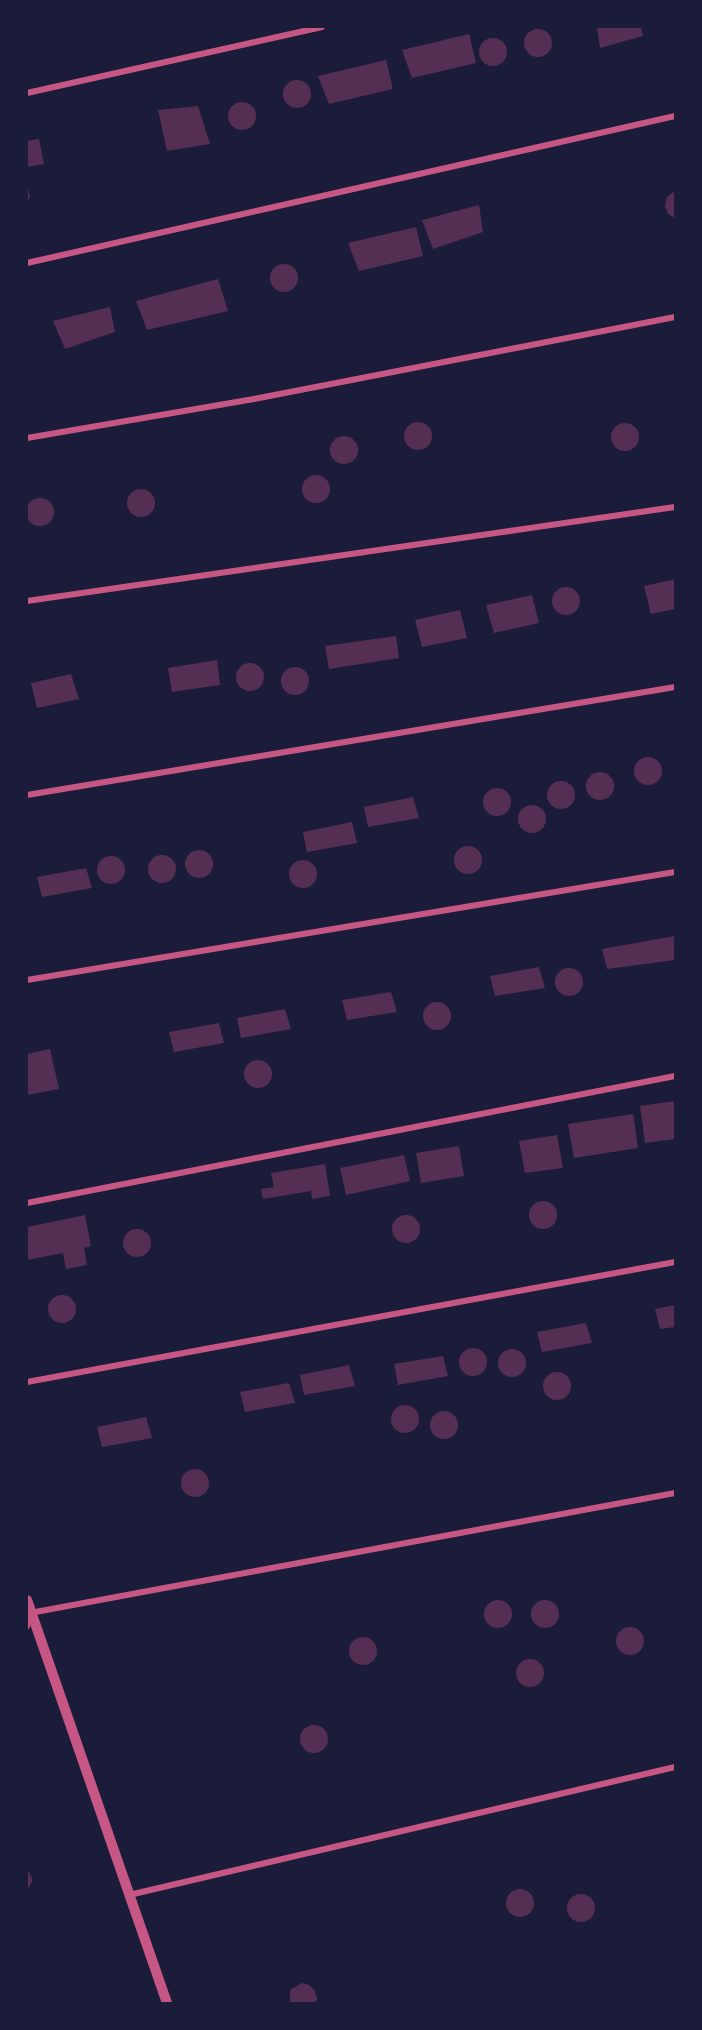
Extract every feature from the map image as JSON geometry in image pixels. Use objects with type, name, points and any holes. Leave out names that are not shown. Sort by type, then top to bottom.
[{"type":"street","points":[[27,93],[322,27]]},
{"type":"street","points":[[27,263],[675,116]]},
{"type":"street","points":[[27,438],[254,399],[675,317]]},
{"type":"street","points":[[27,601],[675,507]]},
{"type":"street","points":[[27,795],[675,687]]},
{"type":"street","points":[[27,980],[675,872]]},
{"type":"street","points":[[27,1203],[675,1076]]},
{"type":"street","points":[[27,1382],[675,1262]]},
{"type":"street","points":[[29,1613],[675,1494]]},
{"type":"street","points":[[27,1600],[29,1613],[167,2003]]},
{"type":"street","points":[[27,1626],[29,1613]]},
{"type":"street","points":[[129,1895],[675,1767]]},
{"type":"building","points":[[597,27],[641,27],[643,36],[600,48]]},
{"type":"building","points":[[538,29],[548,33],[552,43],[548,53],[538,57],[528,53],[524,43],[528,33]]},
{"type":"building","points":[[469,34],[476,63],[412,78],[402,50]]},
{"type":"building","points":[[493,38],[503,42],[507,52],[503,62],[493,66],[483,62],[479,52],[483,42]]},
{"type":"building","points":[[386,60],[393,89],[329,104],[318,76]]},
{"type":"building","points":[[297,80],[307,84],[311,94],[307,104],[297,108],[287,104],[283,94],[287,84]]},
{"type":"building","points":[[242,102],[252,106],[256,116],[252,126],[242,130],[232,126],[228,116],[232,106]]},
{"type":"building","points":[[198,106],[210,144],[167,151],[158,110]]},
{"type":"building","points":[[39,139],[44,164],[27,167],[27,141]]},
{"type":"building","points":[[27,184],[30,196],[27,204]]},
{"type":"building","points":[[675,191],[675,218],[668,214],[665,206],[667,197]]},
{"type":"building","points":[[479,205],[483,232],[433,249],[422,220]]},
{"type":"building","points":[[416,227],[423,256],[359,271],[348,243]]},
{"type":"building","points":[[284,264],[294,268],[298,278],[294,288],[284,292],[274,288],[270,278],[274,268]]},
{"type":"building","points":[[218,279],[228,311],[147,330],[136,301]]},
{"type":"building","points":[[110,307],[115,332],[65,349],[53,321]]},
{"type":"building","points":[[418,422],[428,426],[432,436],[428,446],[418,450],[408,446],[404,436],[408,426]]},
{"type":"building","points":[[625,423],[635,427],[639,437],[635,447],[625,451],[615,447],[611,437],[615,427]]},
{"type":"building","points":[[344,436],[354,440],[358,450],[354,460],[344,464],[334,460],[330,450],[334,440]]},
{"type":"building","points":[[316,475],[326,479],[330,489],[326,499],[316,503],[306,499],[302,489],[306,479]]},
{"type":"building","points":[[141,489],[151,493],[155,503],[151,513],[141,517],[131,513],[127,503],[131,493]]},
{"type":"building","points":[[40,498],[50,502],[54,512],[50,522],[40,526],[30,522],[26,512],[30,502]]},
{"type":"building","points":[[675,579],[675,609],[651,614],[644,586]]},
{"type":"building","points":[[566,587],[576,591],[580,601],[576,611],[566,615],[556,611],[552,601],[556,591]]},
{"type":"building","points":[[532,595],[539,623],[494,633],[486,605]]},
{"type":"building","points":[[460,610],[467,638],[422,647],[415,620]]},
{"type":"building","points":[[396,636],[399,658],[329,669],[325,646]]},
{"type":"building","points":[[217,660],[220,685],[172,692],[168,668]]},
{"type":"building","points":[[250,663],[260,667],[264,677],[260,687],[250,691],[240,687],[236,677],[240,667]]},
{"type":"building","points":[[295,667],[305,671],[309,681],[305,691],[295,695],[285,691],[281,681],[285,671]]},
{"type":"building","points":[[71,674],[79,699],[37,708],[31,683]]},
{"type":"building","points":[[648,757],[658,761],[662,771],[658,781],[648,785],[638,781],[634,771],[638,761]]},
{"type":"building","points":[[600,772],[610,776],[614,786],[610,796],[600,800],[590,796],[586,786],[590,776]]},
{"type":"building","points":[[561,781],[571,785],[575,795],[571,805],[561,809],[551,805],[547,795],[551,785]]},
{"type":"building","points":[[497,788],[507,792],[511,802],[507,812],[497,816],[487,812],[483,802],[487,792]]},
{"type":"building","points":[[413,797],[419,818],[368,827],[364,807]]},
{"type":"building","points":[[532,805],[542,809],[546,819],[542,829],[532,833],[522,829],[518,819],[522,809]]},
{"type":"building","points":[[352,822],[357,843],[307,852],[303,832]]},
{"type":"building","points":[[468,846],[478,850],[482,860],[478,870],[468,874],[458,870],[454,860],[458,850]]},
{"type":"building","points":[[199,850],[209,854],[213,864],[209,874],[199,878],[189,874],[185,864],[189,854]]},
{"type":"building","points":[[162,855],[172,859],[176,869],[172,879],[162,883],[152,879],[148,869],[152,859]]},
{"type":"building","points":[[111,856],[121,860],[125,870],[121,880],[111,884],[101,880],[97,870],[101,860]]},
{"type":"building","points":[[303,860],[313,864],[317,874],[313,884],[303,888],[293,884],[289,874],[293,864]]},
{"type":"building","points":[[86,868],[92,888],[42,897],[37,877]]},
{"type":"building","points":[[675,936],[675,960],[607,969],[602,949]]},
{"type":"building","points":[[539,967],[545,988],[495,996],[490,976]]},
{"type":"building","points":[[569,968],[579,972],[583,982],[579,992],[569,996],[559,992],[555,982],[559,972]]},
{"type":"building","points":[[391,992],[397,1012],[347,1020],[342,1000]]},
{"type":"building","points":[[437,1002],[447,1006],[451,1016],[447,1026],[437,1030],[427,1026],[423,1016],[427,1006]]},
{"type":"building","points":[[285,1009],[291,1029],[241,1038],[237,1018]]},
{"type":"building","points":[[219,1023],[224,1043],[174,1052],[169,1032]]},
{"type":"building","points":[[50,1049],[59,1089],[27,1095],[27,1054]]},
{"type":"building","points":[[258,1060],[268,1064],[272,1074],[268,1084],[258,1088],[248,1084],[244,1074],[248,1064]]},
{"type":"building","points":[[675,1101],[675,1139],[645,1143],[640,1106]]},
{"type":"building","points":[[633,1114],[638,1148],[574,1158],[568,1124]]},
{"type":"building","points":[[557,1135],[563,1168],[525,1173],[519,1141]]},
{"type":"building","points":[[459,1146],[464,1176],[421,1183],[416,1153]]},
{"type":"building","points":[[404,1155],[410,1181],[346,1195],[340,1168]]},
{"type":"building","points":[[325,1164],[330,1196],[312,1199],[311,1191],[263,1199],[261,1189],[274,1187],[271,1173]]},
{"type":"building","points":[[543,1201],[553,1205],[557,1215],[553,1225],[543,1229],[533,1225],[529,1215],[533,1205]]},
{"type":"building","points":[[85,1215],[91,1246],[84,1248],[87,1265],[66,1269],[63,1253],[27,1260],[27,1227]]},
{"type":"building","points":[[406,1215],[416,1219],[420,1229],[416,1239],[406,1243],[396,1239],[392,1229],[396,1219]]},
{"type":"building","points":[[137,1229],[147,1233],[151,1243],[147,1253],[137,1257],[127,1253],[123,1243],[127,1233]]},
{"type":"building","points":[[62,1295],[72,1299],[76,1309],[72,1319],[62,1323],[52,1319],[48,1309],[52,1299]]},
{"type":"building","points":[[675,1305],[675,1327],[660,1329],[655,1309]]},
{"type":"building","points":[[586,1323],[592,1343],[542,1352],[537,1332]]},
{"type":"building","points":[[473,1348],[483,1352],[487,1362],[483,1372],[473,1376],[463,1372],[459,1362],[463,1352]]},
{"type":"building","points":[[512,1349],[522,1353],[526,1363],[522,1373],[512,1377],[502,1373],[498,1363],[502,1353]]},
{"type":"building","points":[[443,1356],[448,1376],[398,1385],[394,1364]]},
{"type":"building","points":[[349,1365],[355,1386],[304,1395],[300,1375]]},
{"type":"building","points":[[557,1372],[567,1376],[571,1386],[567,1396],[557,1400],[547,1396],[543,1386],[547,1376]]},
{"type":"building","points":[[289,1383],[295,1403],[245,1412],[240,1392]]},
{"type":"building","points":[[405,1405],[415,1409],[419,1419],[415,1429],[405,1433],[395,1429],[391,1419],[395,1409]]},
{"type":"building","points":[[444,1411],[454,1415],[458,1425],[454,1435],[444,1439],[434,1435],[430,1425],[434,1415]]},
{"type":"building","points":[[146,1417],[152,1438],[102,1447],[97,1427]]},
{"type":"building","points":[[195,1469],[205,1473],[209,1483],[205,1493],[195,1497],[185,1493],[181,1483],[185,1473]]},
{"type":"building","points":[[498,1600],[508,1604],[512,1614],[508,1624],[498,1628],[488,1624],[484,1614],[488,1604]]},
{"type":"building","points":[[545,1600],[555,1604],[559,1614],[555,1624],[545,1628],[535,1624],[531,1614],[535,1604]]},
{"type":"building","points":[[630,1627],[640,1631],[644,1641],[640,1651],[630,1655],[620,1651],[616,1641],[620,1631]]},
{"type":"building","points":[[363,1637],[373,1641],[377,1651],[373,1661],[363,1665],[353,1661],[349,1651],[353,1641]]},
{"type":"building","points":[[530,1659],[540,1663],[544,1673],[540,1683],[530,1687],[520,1683],[516,1673],[520,1663]]},
{"type":"building","points":[[314,1725],[324,1729],[328,1739],[324,1749],[314,1753],[304,1749],[300,1739],[304,1729]]},
{"type":"building","points":[[27,1868],[33,1880],[27,1890]]},
{"type":"building","points":[[520,1889],[530,1893],[534,1903],[530,1913],[520,1917],[510,1913],[506,1903],[510,1893]]},
{"type":"building","points":[[581,1894],[591,1898],[595,1908],[591,1918],[581,1922],[571,1918],[567,1908],[571,1898]]},
{"type":"building","points":[[302,1983],[314,1989],[316,2003],[290,2003],[290,1990]]}]
